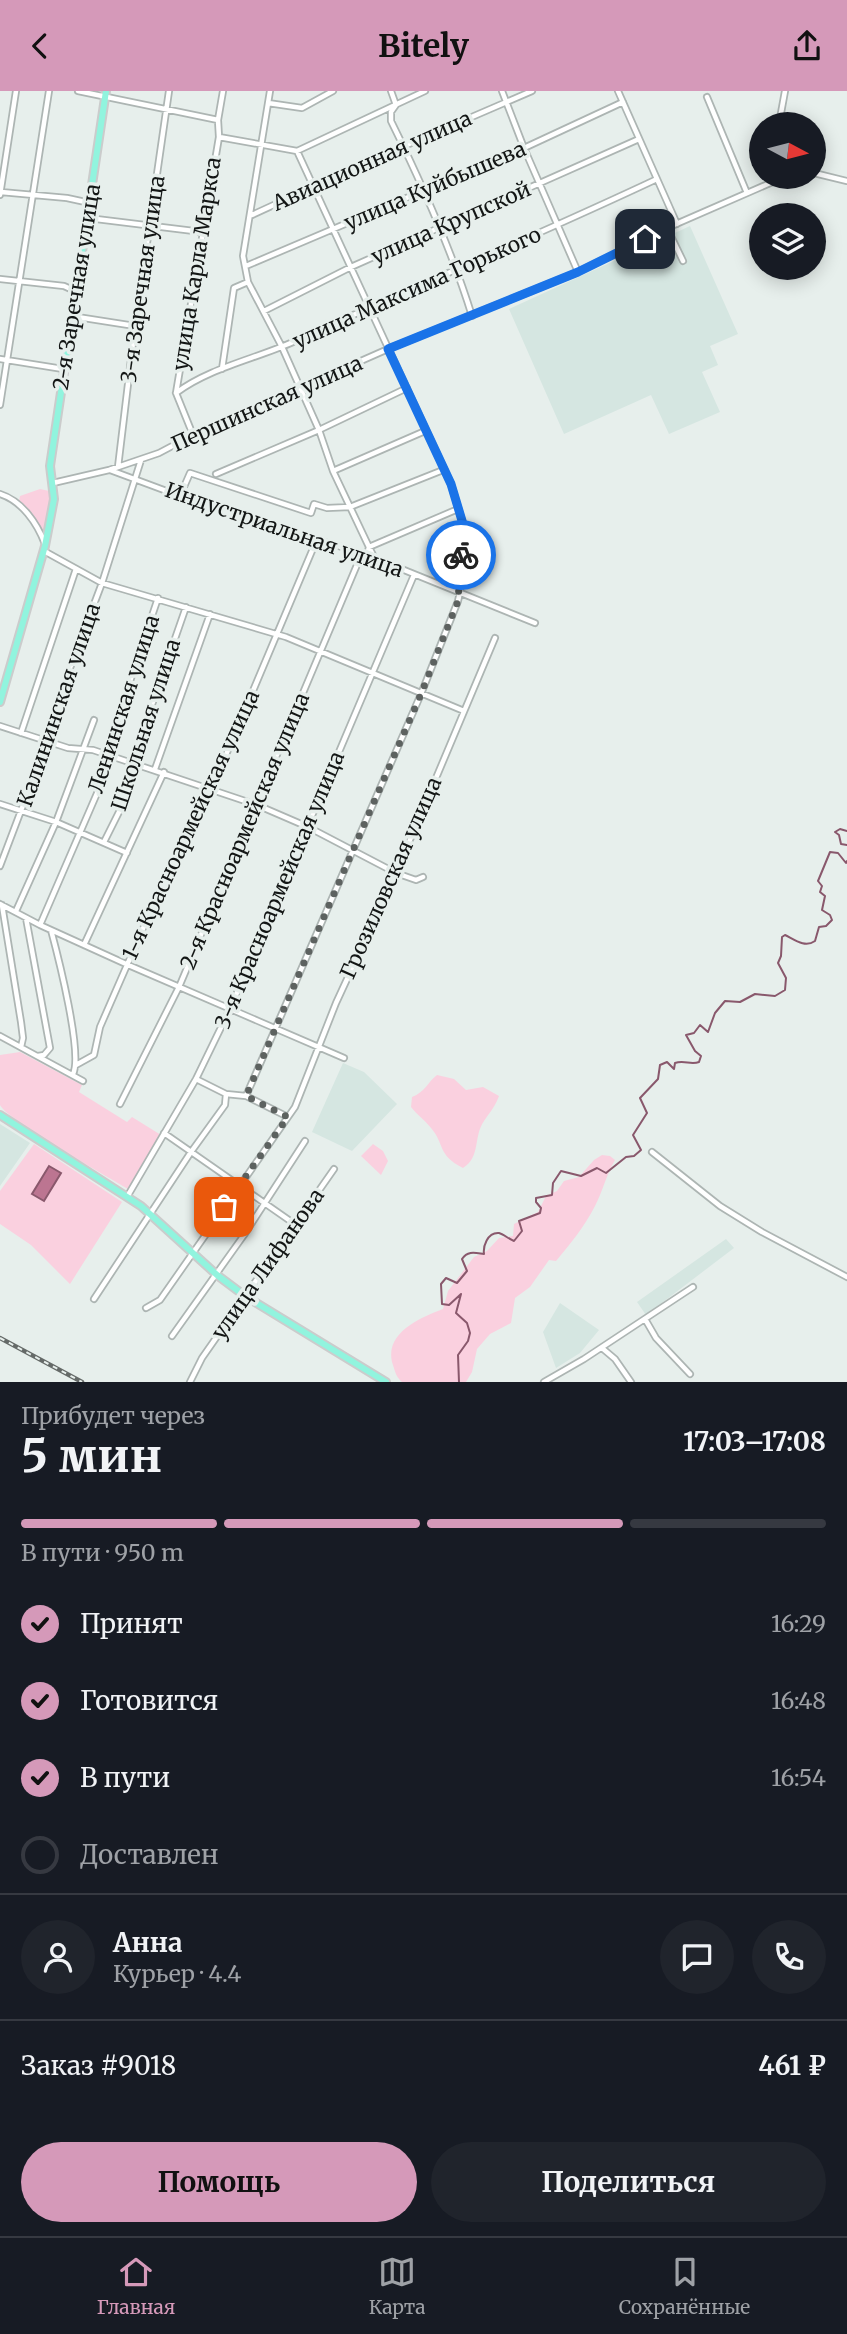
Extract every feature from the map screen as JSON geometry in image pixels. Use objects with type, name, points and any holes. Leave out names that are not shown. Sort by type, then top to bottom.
[{"type":"main road","name":"2-я Заречная улица","points":[[0,702],[48,534],[54,499],[50,466],[105,94]]},
{"type":"main road","points":[[0,1115],[127,1196],[245,1296],[386,1382]]},
{"type":"street","points":[[16,91],[1,194],[67,198],[90,204]]},
{"type":"street","points":[[0,405],[21,282],[20,272],[48,91]]},
{"type":"street","points":[[78,91],[105,94],[218,120]]},
{"type":"street","name":"3-я Заречная улица","points":[[118,467],[135,326],[169,91]]},
{"type":"street","name":"улица Карла Маркса","points":[[193,435],[176,393],[219,137],[218,120],[223,91]]},
{"type":"street","points":[[270,91],[243,256],[248,282],[282,347],[319,430],[333,471],[374,558]]},
{"type":"street","points":[[318,99],[320,91]]},
{"type":"street","points":[[268,103],[302,108],[333,91]]},
{"type":"street","points":[[391,91],[396,105]]},
{"type":"street","points":[[219,137],[297,151],[425,91]]},
{"type":"street","points":[[502,91],[578,272]]},
{"type":"street","name":"Авиационная улица","points":[[251,216],[314,185],[532,91]]},
{"type":"street","points":[[618,91],[677,224]]},
{"type":"street","points":[[781,112],[785,91]]},
{"type":"street","points":[[707,97],[747,193]]},
{"type":"street","name":"улица Куйбышева","points":[[246,266],[524,148],[623,102]]},
{"type":"street","points":[[396,105],[391,112],[391,121],[440,227],[472,316]]},
{"type":"street","name":"улица Крупской","points":[[264,310],[351,267],[639,139]]},
{"type":"street","points":[[246,1096],[421,694],[460,592],[463,524],[451,484],[297,151]]},
{"type":"street","points":[[826,176],[847,181]]},
{"type":"street","name":"улица Максима Горького","points":[[176,393],[222,369],[282,347],[657,179]]},
{"type":"street","name":"Першинская улица","points":[[53,483],[109,470],[159,453],[193,435],[388,349],[578,272],[667,228],[756,189]]},
{"type":"street","points":[[88,218],[202,232]]},
{"type":"street","points":[[667,228],[683,261]]},
{"type":"street","points":[[0,279],[64,286],[75,291]]},
{"type":"street","points":[[222,369],[234,288],[248,282]]},
{"type":"street","points":[[71,316],[135,326]]},
{"type":"street","points":[[0,359],[63,369]]},
{"type":"street","points":[[216,474],[319,430],[407,388]]},
{"type":"street","points":[[333,471],[425,431]]},
{"type":"street","name":"Калининская улица","points":[[0,866],[47,742],[142,459]]},
{"type":"street","name":"Индустриальная улица","points":[[109,470],[365,554],[535,623]]},
{"type":"street","points":[[180,495],[190,473],[311,513],[314,504],[349,507],[443,470]]},
{"type":"street","points":[[1,494],[18,504],[38,531],[44,549],[102,583],[321,650],[464,711]]},
{"type":"street","points":[[369,547],[458,509]]},
{"type":"street","points":[[38,531],[48,534]]},
{"type":"street","name":"1-я Красноармейская улица","points":[[76,1065],[94,1055],[100,1027],[126,964],[162,885],[170,875],[212,788],[317,539]]},
{"type":"street","name":"2-я Красноармейская улица","points":[[120,1104],[179,986],[321,650],[369,547]]},
{"type":"street","points":[[21,733],[76,569]]},
{"type":"street","name":"3-я Красноармейская улица","points":[[127,1196],[196,1079],[230,1009],[414,575]]},
{"type":"street","name":"Ленинская улица","points":[[40,925],[111,755],[123,698],[158,598]]},
{"type":"street","name":"Школьная улица","points":[[104,842],[129,792],[151,708],[186,607]]},
{"type":"street","points":[[155,769],[210,614]]},
{"type":"street","name":"Грозиловская улица","points":[[146,1308],[160,1300],[194,1254],[300,1096],[355,956],[396,873],[495,638]]},
{"type":"street","points":[[16,911],[56,822],[94,720]]},
{"type":"street","points":[[0,726],[68,748],[83,747],[111,755],[257,804],[353,849],[396,873],[416,880],[424,877]]},
{"type":"street","points":[[84,945],[164,772]]},
{"type":"street","points":[[0,804],[56,822],[127,853]]},
{"type":"street","points":[[1,904],[126,964],[320,1045],[344,1058]]},
{"type":"street","points":[[1,904],[21,1021],[21,1047]]},
{"type":"street","points":[[26,917],[50,1048],[48,1052],[38,1056]]},
{"type":"street","points":[[51,929],[68,1007],[76,1065],[73,1074]]},
{"type":"street","points":[[0,1036],[83,1081]]},
{"type":"street","points":[[196,1079],[226,1094],[246,1096],[288,1117]]},
{"type":"street","points":[[93,1299],[191,1151],[225,1105],[226,1094]]},
{"type":"street","points":[[164,1133],[296,1225]]},
{"type":"street","points":[[172,1336],[217,1275],[305,1141]]},
{"type":"street","points":[[652,1152],[720,1206],[751,1226],[847,1277]]},
{"type":"street","name":"улица Лифанова","points":[[190,1382],[202,1358],[334,1169]]},
{"type":"street","points":[[544,1382],[602,1348],[693,1287]]},
{"type":"street","points":[[645,1319],[656,1338],[690,1374]]},
{"type":"street","points":[[602,1348],[615,1359],[631,1382]]},
{"type":"shaded area","points":[[690,226],[738,334],[710,346],[718,365],[702,372],[720,412],[669,434],[651,395],[564,434],[509,309]]},
{"type":"shaded area","points":[[40,489],[51,494],[44,532],[19,501],[20,496]]},
{"type":"shaded area","points":[[20,1052],[82,1085],[79,1092],[127,1122],[132,1117],[161,1135],[128,1189],[38,1135],[0,1105],[0,1055]]},
{"type":"shaded area","points":[[343,1063],[364,1072],[397,1104],[352,1151],[312,1132]]},
{"type":"shaded area","points":[[437,1075],[454,1079],[466,1090],[483,1087],[499,1096],[481,1127],[475,1153],[463,1168],[449,1159],[429,1125],[411,1107],[412,1097]]},
{"type":"shaded area","points":[[0,1124],[30,1143],[0,1186]]},
{"type":"shaded area","points":[[34,1144],[122,1202],[70,1284],[31,1245],[0,1224],[0,1191]]},
{"type":"shaded area","points":[[373,1144],[383,1151],[388,1161],[381,1175],[361,1156]]},
{"type":"shaded area","points":[[602,1155],[615,1160],[591,1214],[556,1261],[549,1260],[530,1287],[515,1298],[511,1323],[490,1334],[477,1349],[472,1372],[466,1382],[402,1382],[392,1362],[391,1351],[400,1334],[416,1321],[443,1309],[448,1291],[474,1257],[487,1251],[499,1238],[513,1236],[514,1224],[538,1212],[546,1196],[557,1191],[564,1181],[579,1177]]},
{"type":"shaded area","points":[[49,1166],[61,1173],[44,1201],[32,1194]]},
{"type":"shaded area","points":[[726,1239],[734,1248],[646,1315],[637,1302]]},
{"type":"shaded area","points":[[560,1303],[599,1330],[580,1353],[556,1368],[543,1332]]},
{"type":"waterway","points":[[847,831],[840,829],[835,832],[839,835],[841,844],[847,845]]},
{"type":"waterway","points":[[459,1382],[458,1355],[470,1333],[467,1323],[456,1313],[461,1294],[449,1305],[442,1304],[441,1284],[446,1278],[457,1283],[467,1271],[462,1259],[464,1256],[469,1253],[484,1254],[485,1244],[491,1235],[499,1233],[514,1241],[522,1231],[519,1221],[540,1213],[541,1208],[536,1198],[552,1195],[553,1183],[561,1171],[581,1176],[597,1168],[606,1173],[626,1157],[634,1156],[641,1150],[633,1135],[647,1113],[640,1098],[658,1079],[660,1065],[667,1062],[674,1069],[675,1063],[699,1062],[701,1056],[686,1035],[694,1033],[700,1025],[708,1032],[715,1013],[725,1001],[740,1002],[755,994],[775,996],[785,990],[786,978],[778,963],[782,937],[785,935],[804,943],[815,941],[819,927],[826,926],[832,920],[830,915],[822,910],[825,896],[820,892],[822,886],[818,881],[830,852],[838,853],[846,863],[847,861]]},
{"type":"railway","points":[[0,1338],[82,1382]]},
{"type":"way so far","points":[[224,1207],[288,1117],[246,1096],[421,694],[458,601],[461,555]]},
{"type":"route","points":[[461,555],[463,524],[451,484],[388,349],[578,272],[645,239]]}]
